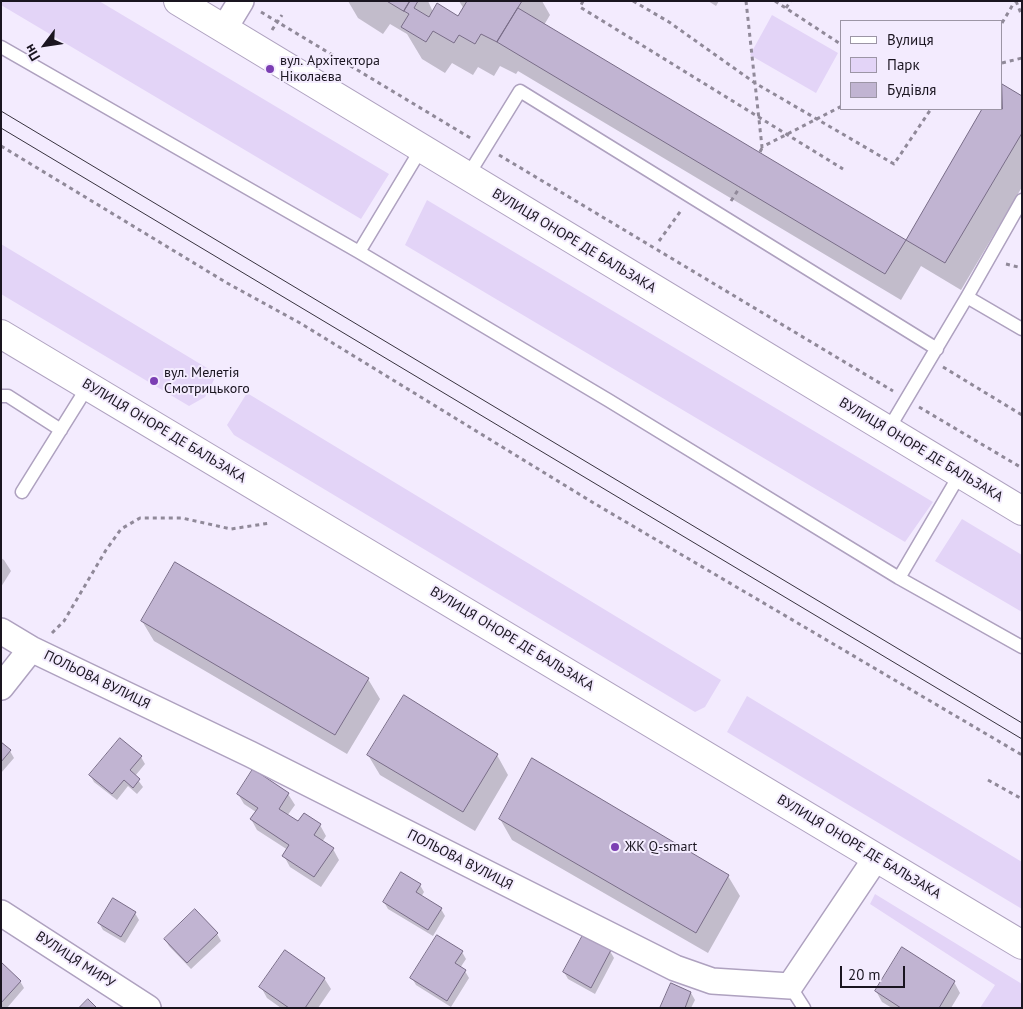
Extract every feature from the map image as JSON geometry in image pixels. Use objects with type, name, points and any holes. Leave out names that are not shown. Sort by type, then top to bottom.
[{"type":"main road","name":"ВУЛИЦЯ ОНОРЕ ДЕ БАЛЬЗАКА","points":[[178,1],[1022,511]]},
{"type":"main road","name":"ВУЛИЦЯ ОНОРЕ ДЕ БАЛЬЗАКА","points":[[1,334],[1022,944]]},
{"type":"street","points":[[224,29],[251,6]]},
{"type":"street","name":"ПОЛЬОВА ВУЛИЦЯ","points":[[1,631],[31,649],[259,758],[675,968],[712,981],[790,986]]},
{"type":"street","points":[[1,687],[31,649]]},
{"type":"street","points":[[790,986],[876,858]]},
{"type":"street","name":"ВУЛИЦЯ МИРУ","points":[[1,913],[148,1008]]},
{"type":"lane","points":[[1,47],[359,252],[608,400],[899,578],[1022,648]]},
{"type":"lane","points":[[467,177],[520,91],[691,196],[933,354]]},
{"type":"lane","points":[[359,252],[421,149]]},
{"type":"lane","points":[[888,430],[1022,200]]},
{"type":"lane","points":[[967,297],[1022,330]]},
{"type":"lane","points":[[22,492],[88,386]]},
{"type":"lane","points":[[1,396],[8,396],[61,430]]},
{"type":"lane","points":[[899,578],[960,474]]},
{"type":"lane","points":[[790,986],[804,1008]]},
{"type":"path","points":[[583,1],[580,7],[843,169]]},
{"type":"path","points":[[633,1],[669,22],[755,83],[894,164],[929,110]]},
{"type":"path","points":[[746,1],[762,147],[840,107]]},
{"type":"path","points":[[775,1],[840,44]]},
{"type":"path","points":[[786,8],[791,1]]},
{"type":"path","points":[[1016,1],[1022,16]]},
{"type":"path","points":[[1003,21],[1016,1]]},
{"type":"path","points":[[251,6],[1022,468]]},
{"type":"path","points":[[272,30],[282,15]]},
{"type":"path","points":[[1003,63],[1022,58]]},
{"type":"path","points":[[1,146],[227,282],[300,323],[592,502],[1022,754]]},
{"type":"path","points":[[760,152],[762,148]]},
{"type":"path","points":[[659,241],[691,196]]},
{"type":"path","points":[[933,354],[1022,415]]},
{"type":"path","points":[[31,649],[46,639],[64,621],[121,529],[140,518],[182,518],[231,529],[274,523],[302,513]]},
{"type":"path","points":[[988,780],[1022,799]]},
{"type":"green space","points":[[1,1],[99,1],[389,174],[361,219],[1,5]]},
{"type":"green space","points":[[772,15],[838,53],[816,93],[750,55]]},
{"type":"green space","points":[[427,200],[933,502],[905,542],[405,245]]},
{"type":"green space","points":[[1,244],[217,374],[205,397],[189,406],[1,294]]},
{"type":"green space","points":[[247,393],[721,680],[705,707],[695,712],[234,435],[227,425]]},
{"type":"green space","points":[[962,519],[1022,555],[1022,612],[935,561]]},
{"type":"green space","points":[[747,696],[1022,862],[1022,909],[727,732]]},
{"type":"green space","points":[[875,894],[1022,984],[1022,1008],[980,1008],[995,985],[870,904]]},
{"type":"building","points":[[387,1],[410,1],[404,11]]},
{"type":"building","points":[[410,1],[418,1],[414,8],[429,17],[437,3],[458,16],[467,1],[522,1],[497,42],[481,34],[475,44],[459,35],[454,43],[433,31],[426,42],[401,27],[409,14],[404,11]]},
{"type":"building","points":[[518,8],[906,240],[885,274],[497,42]]},
{"type":"building","points":[[1003,85],[1022,96],[1022,133],[945,263],[906,240],[981,110],[1003,110]]},
{"type":"building","points":[[175,562],[369,678],[335,735],[141,621]]},
{"type":"building","points":[[404,695],[498,754],[463,812],[367,755]]},
{"type":"building","points":[[120,738],[142,756],[130,770],[140,779],[133,788],[124,780],[112,794],[89,775]]},
{"type":"building","points":[[1,742],[11,750],[1,762]]},
{"type":"building","name":"ЖК Q-smart","points":[[532,758],[729,875],[696,933],[499,819]]},
{"type":"building","points":[[253,769],[289,793],[279,809],[298,821],[304,813],[321,824],[314,835],[334,848],[314,877],[282,856],[289,845],[250,819],[258,808],[237,794]]},
{"type":"building","points":[[401,872],[421,884],[416,892],[442,908],[428,930],[383,902]]},
{"type":"building","points":[[113,898],[136,912],[121,937],[98,923]]},
{"type":"building","points":[[195,909],[218,933],[187,963],[164,939]]},
{"type":"building","points":[[437,935],[463,951],[455,963],[466,970],[447,1001],[410,978]]},
{"type":"building","points":[[583,935],[611,950],[591,988],[563,972]]},
{"type":"building","points":[[902,947],[955,981],[939,1008],[901,1008],[875,991]]},
{"type":"building","points":[[285,950],[325,978],[305,1008],[289,1008],[259,987]]},
{"type":"building","points":[[1,962],[21,981],[1,1003]]},
{"type":"building","points":[[671,983],[691,992],[685,1008],[660,1008]]},
{"type":"building","points":[[88,999],[97,1008],[79,1008]]},
{"type":"tram line","points":[[1,111],[1022,723]]},
{"type":"tram line","points":[[1,128],[1022,739]]},
{"type":"place","name":"вул. Архітектора Ніколаєва","points":[[270,69]]},
{"type":"place","name":"вул. Мелетія Смотрицького","points":[[154,381]]},
{"type":"place","name":"ЖК Q-smart","points":[[615,847]]}]
